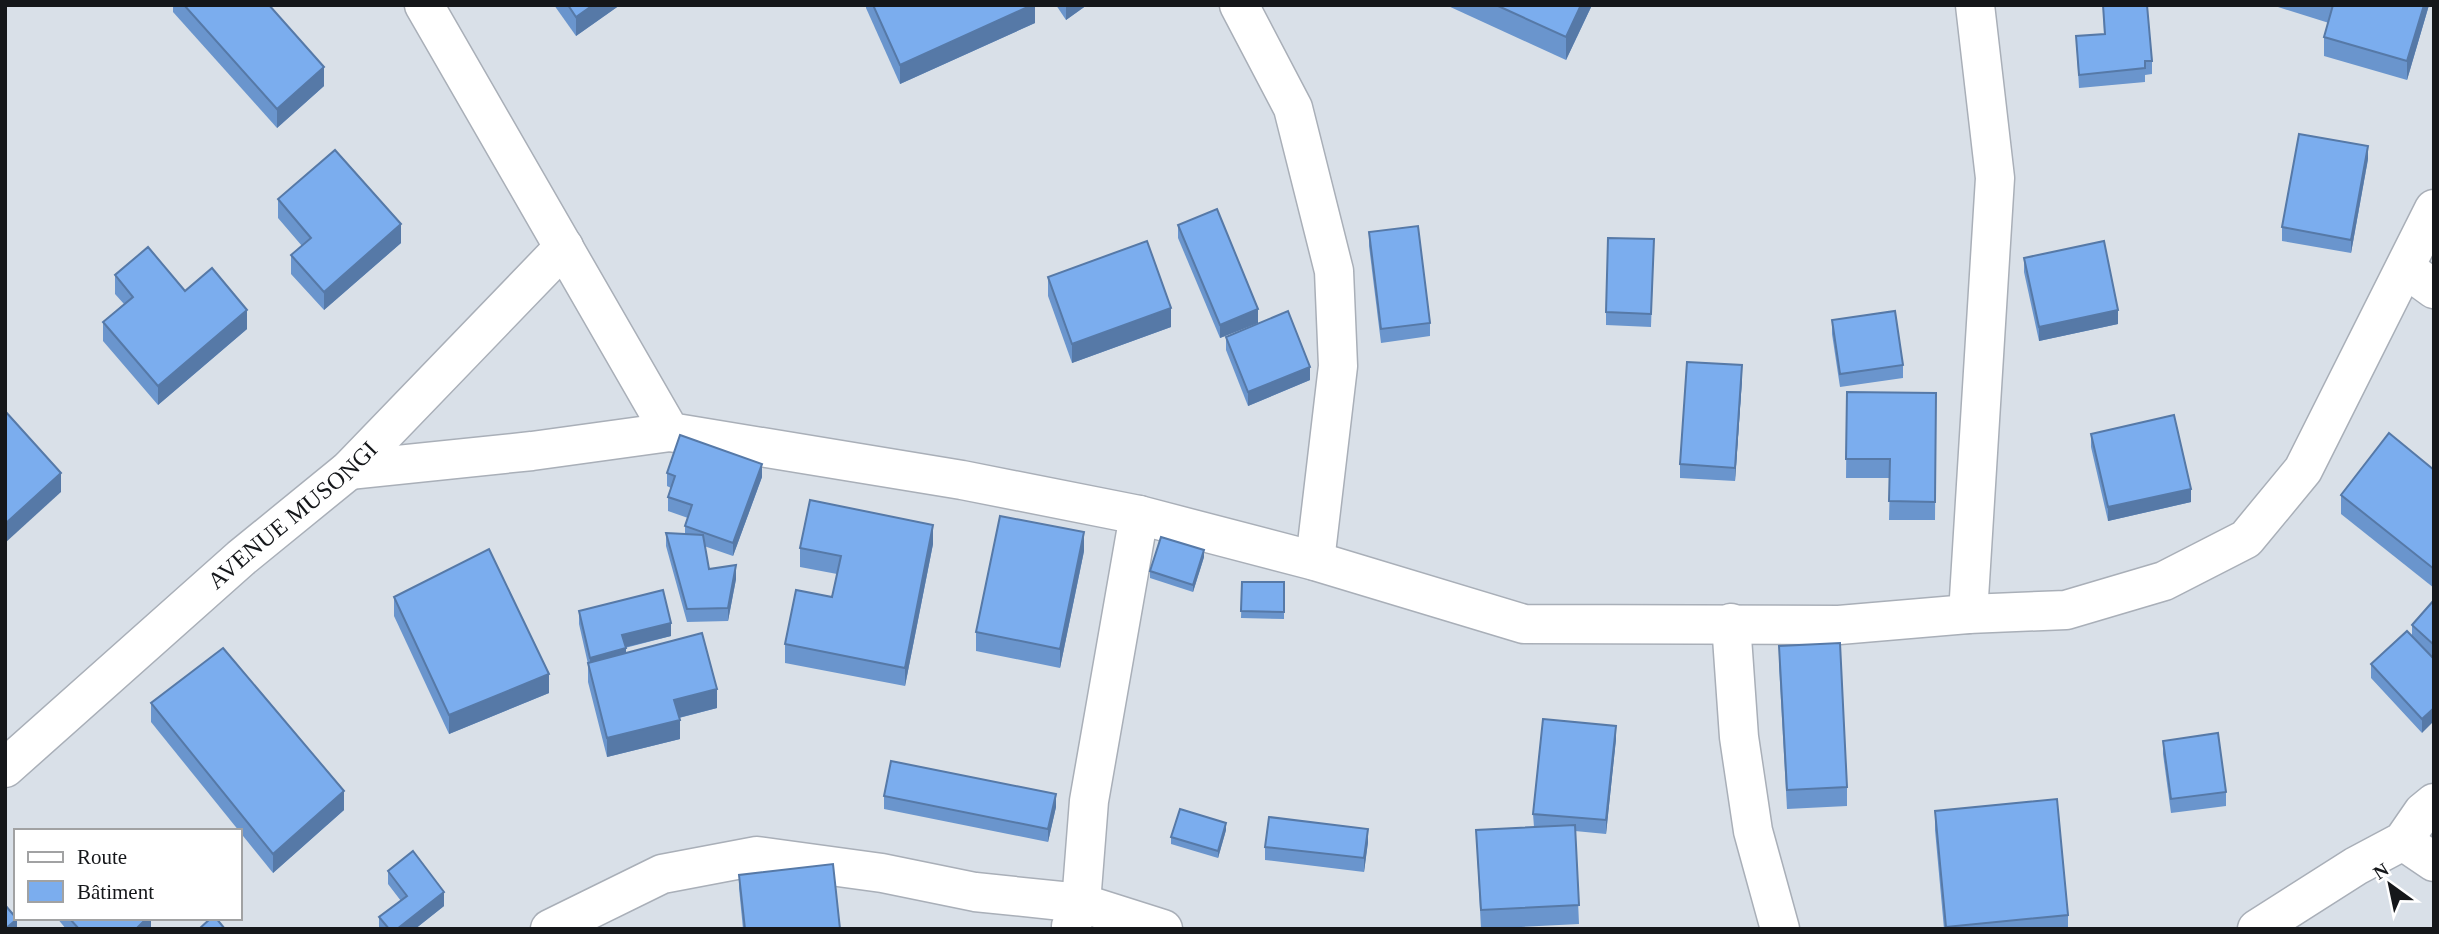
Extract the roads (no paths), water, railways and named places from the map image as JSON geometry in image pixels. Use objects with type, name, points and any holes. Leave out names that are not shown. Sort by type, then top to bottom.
[{"type":"street","points":[[424,5],[670,432]]},
{"type":"street","points":[[1239,5],[1293,107],[1334,271],[1338,366],[1315,561]]},
{"type":"street","points":[[1968,614],[1995,178],[1975,5]]},
{"type":"street","points":[[349,470],[532,451],[670,432],[962,480],[1139,515],[1315,561],[1524,624],[1839,625],[1968,614],[2066,610],[2164,581],[2246,539],[2303,470],[2420,278],[2434,209]]},
{"type":"street","name":"AVENUE MUSONGI","points":[[5,768],[241,558],[349,470],[564,247]]},
{"type":"street","points":[[1075,916],[1089,801],[1139,515]]},
{"type":"street","points":[[1731,623],[1739,737],[1753,831],[1780,929]]},
{"type":"street","points":[[2257,929],[2356,866],[2403,841],[2423,812],[2434,803]]},
{"type":"street","points":[[2403,841],[2434,862]]},
{"type":"street","points":[[550,929],[662,874],[757,856],[881,873],[1075,916],[1163,929]]}]
